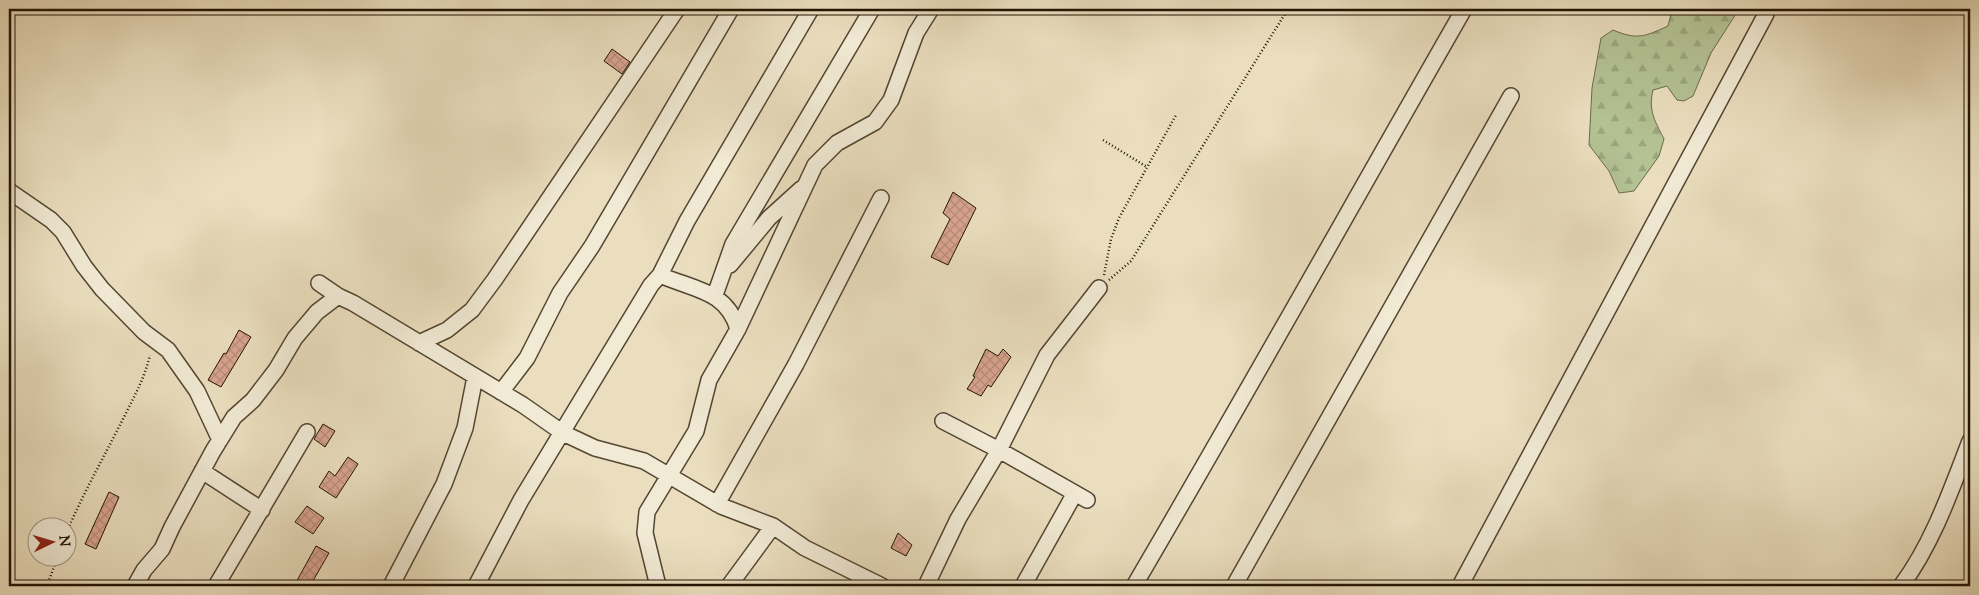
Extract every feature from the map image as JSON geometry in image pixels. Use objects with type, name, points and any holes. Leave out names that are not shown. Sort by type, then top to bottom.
[{"type":"street","points":[[419,343],[447,330],[472,310],[496,279],[677,9]]},
{"type":"street","points":[[501,392],[527,358],[560,293],[592,246],[731,9]]},
{"type":"street","points":[[476,586],[521,500],[651,285],[660,275],[687,221],[811,9]]},
{"type":"street","points":[[715,295],[733,244],[759,203],[872,9]]},
{"type":"street","points":[[658,586],[645,532],[648,512],[668,475],[696,431],[709,380],[738,329],[815,164],[837,143],[875,122],[891,100],[916,33],[931,9]]},
{"type":"street","points":[[1134,586],[1242,402],[1464,9]]},
{"type":"street","points":[[1460,586],[1766,14]]},
{"type":"street","points":[[1234,586],[1511,96]]},
{"type":"street","points":[[722,274],[769,218],[805,186]]},
{"type":"street","points":[[9,191],[51,220],[63,232],[84,266],[102,289],[168,350],[197,391],[220,440]]},
{"type":"street","points":[[718,504],[796,364],[882,198]]},
{"type":"street","points":[[660,275],[715,295],[731,312],[738,329]]},
{"type":"street","points":[[319,283],[501,392],[562,432],[595,448],[644,461],[718,504],[773,526],[805,548],[882,586]]},
{"type":"street","points":[[926,586],[958,519],[999,450],[1047,355],[1099,288]]},
{"type":"street","points":[[135,586],[144,570],[162,549],[202,471],[234,417],[253,400],[276,370],[295,338],[317,312],[338,296]]},
{"type":"street","points":[[391,586],[444,484],[465,428],[475,377]]},
{"type":"street","points":[[943,421],[1081,496],[1023,586]]},
{"type":"street","points":[[216,586],[307,432]]},
{"type":"street","points":[[1901,586],[1920,558],[1949,496],[1970,441]]},
{"type":"street","points":[[202,471],[262,510]]},
{"type":"street","points":[[730,586],[773,526]]},
{"type":"path","points":[[1099,288],[1131,260],[1288,9]]},
{"type":"path","points":[[1099,288],[1107,267],[1111,239],[1119,218],[1176,115]]},
{"type":"path","points":[[1103,140],[1147,167]]},
{"type":"path","points":[[73,518],[146,372],[153,338]]},
{"type":"path","points":[[47,586],[53,568]]},
{"type":"green space","points":[[1666,9],[1739,9],[1711,53],[1693,96],[1684,101],[1677,100],[1667,86],[1653,90],[1652,110],[1664,139],[1659,156],[1634,191],[1619,193],[1609,171],[1589,145],[1592,88],[1601,38],[1613,30],[1628,35],[1640,36],[1660,30],[1668,26],[1671,14]]},
{"type":"building","points":[[612,49],[630,62],[622,74],[604,61]]},
{"type":"building","points":[[953,192],[976,208],[948,265],[931,257],[950,219],[943,213]]},
{"type":"building","points":[[239,330],[251,337],[221,387],[208,380],[224,353],[226,354]]},
{"type":"building","points":[[986,349],[998,356],[1003,349],[1011,357],[991,387],[988,385],[981,396],[967,389],[975,377],[973,376]]},
{"type":"building","points":[[323,424],[335,431],[325,447],[314,439]]},
{"type":"building","points":[[348,457],[358,464],[336,498],[319,487],[329,471],[335,476]]},
{"type":"building","points":[[109,492],[119,497],[96,549],[85,544]]},
{"type":"building","points":[[307,506],[324,518],[313,534],[295,522]]},
{"type":"building","points":[[898,533],[912,545],[906,556],[891,548]]},
{"type":"building","points":[[316,546],[329,553],[310,586],[294,586]]}]
